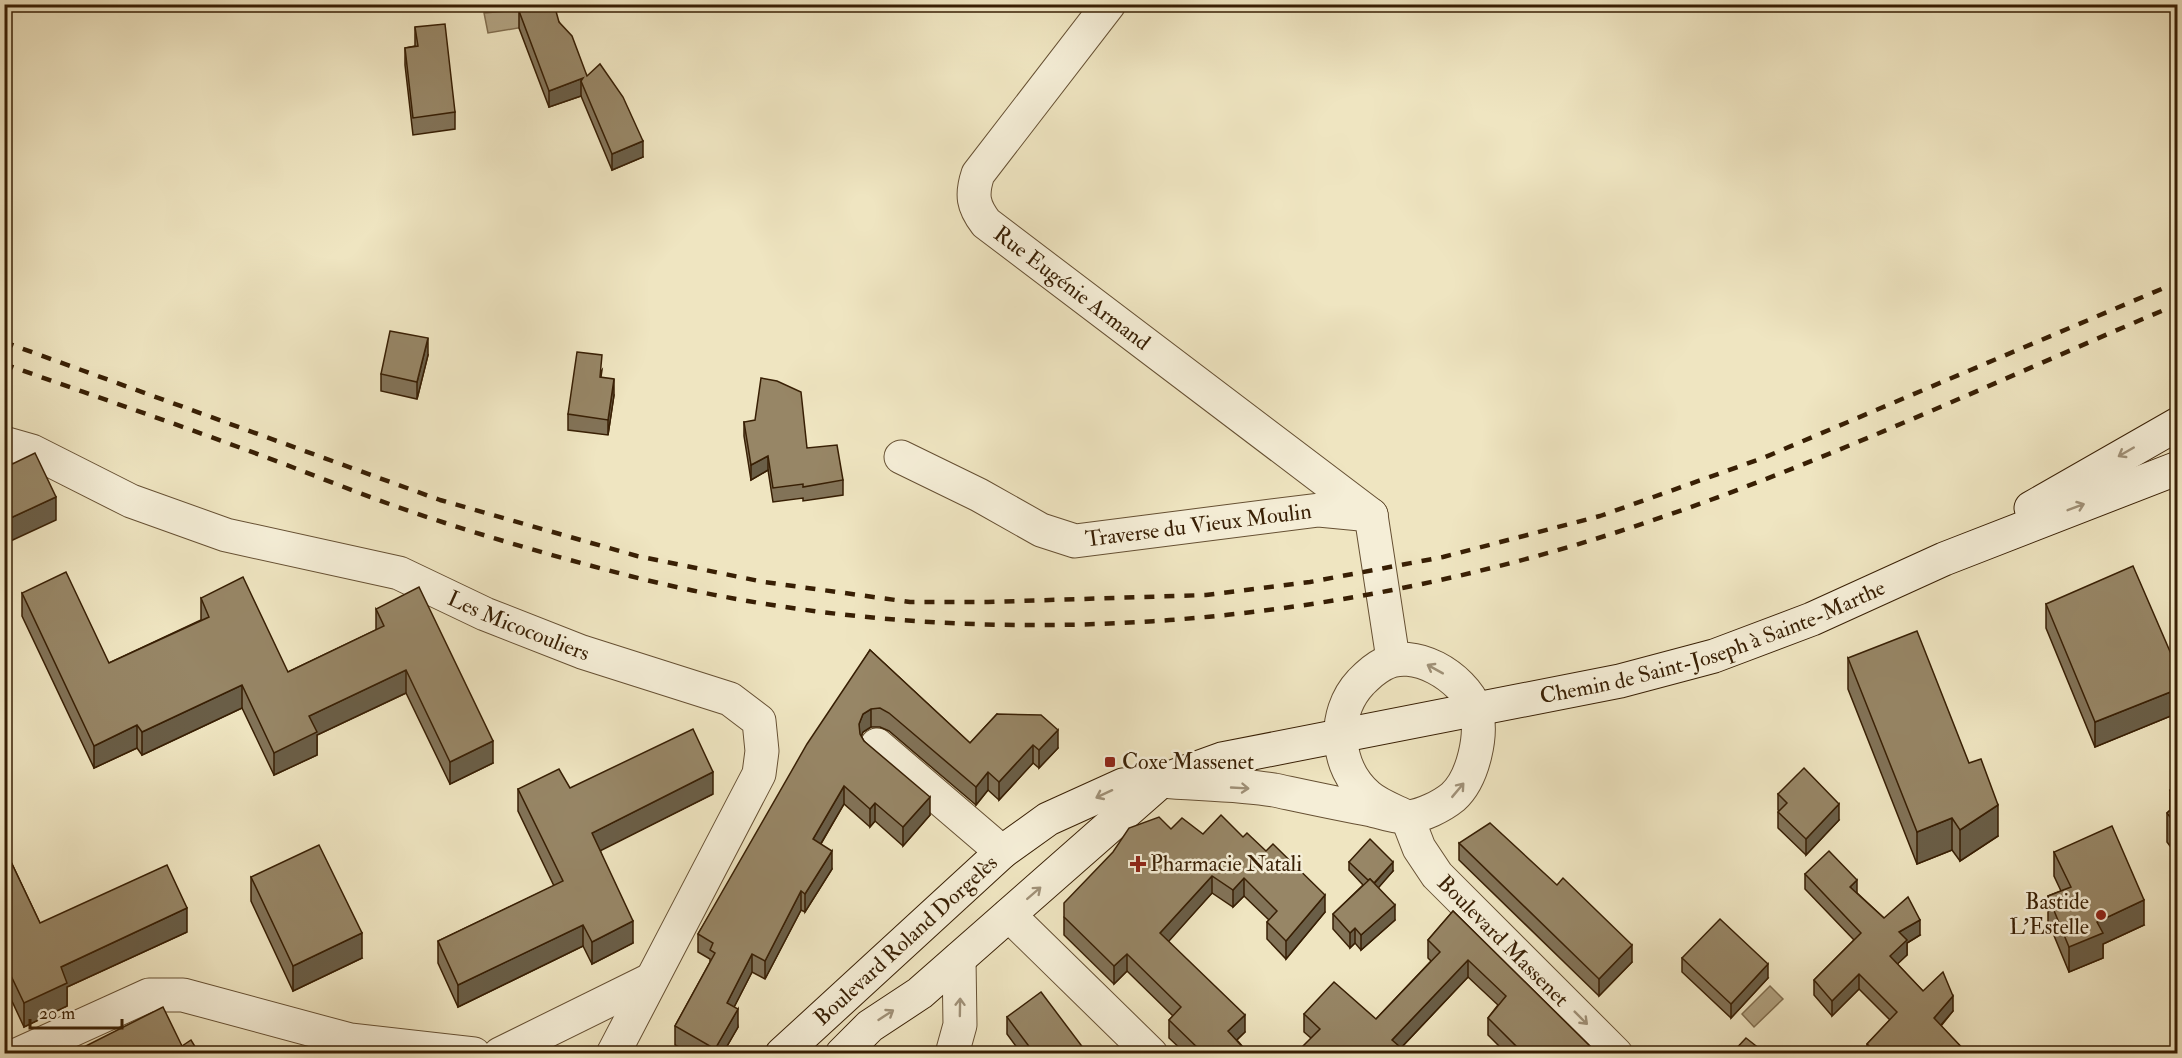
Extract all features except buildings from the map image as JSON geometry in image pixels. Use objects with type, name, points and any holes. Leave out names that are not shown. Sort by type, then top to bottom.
[{"type":"street","name":"Rue Eugénie Armand","points":[[1109,4],[978,174],[972,192],[976,210],[986,223],[1371,514]]},
{"type":"street","name":"Chemin de Saint-Joseph à Sainte-Marthe","points":[[1944,559],[2178,424]]},
{"type":"street","name":"Les Micocouliers","points":[[4,443],[32,451],[131,501],[226,535],[399,573],[485,614],[582,652],[730,699],[759,721],[762,751],[759,774],[648,981],[613,1053]]},
{"type":"street","name":"Traverse du Vieux Moulin","points":[[901,457],[979,495],[1041,530],[1075,541],[1319,510],[1371,514]]},
{"type":"street","name":"Chemin de Saint-Joseph à Sainte-Marthe","points":[[958,959],[1161,781],[1222,759],[1620,681],[1714,656],[1812,620],[1944,559],[2178,468]]},
{"type":"street","points":[[1371,514],[1392,658]]},
{"type":"street","points":[[1407,817],[1370,798],[1356,784],[1348,770],[1339,735],[1352,692],[1375,669],[1392,658],[1411,659],[1429,665],[1456,682],[1475,709]]},
{"type":"street","name":"Chemin de Saint-Joseph à Sainte-Marthe","points":[[1002,852],[1048,819],[1123,785],[1161,781],[1271,790],[1407,817],[1431,810],[1454,796],[1470,774],[1477,751],[1475,709]]},
{"type":"street","points":[[877,745],[1002,852]]},
{"type":"street","name":"Boulevard Massenet","points":[[1407,817],[1419,848],[1437,875],[1616,1053]]},
{"type":"street","name":"Boulevard Roland Dorgelès","points":[[782,1053],[1002,852]]},
{"type":"street","points":[[1009,915],[1151,1053]]},
{"type":"street","points":[[952,1053],[960,1025],[958,959]]},
{"type":"street","name":"Boulevard Roland Dorgelès","points":[[842,1053],[870,1026],[920,993],[958,959]]},
{"type":"street","points":[[500,1053],[648,981]]},
{"type":"street","points":[[20,1053],[149,995],[183,996],[350,1040],[474,1053]]},
{"type":"shaded area","points":[[528,5],[530,26],[488,33],[484,13],[507,11]]},
{"type":"shaded area","points":[[1770,986],[1783,999],[1754,1027],[1742,1014]]},
{"type":"railway","points":[[4,342],[440,500],[637,556],[764,582],[910,602],[988,602],[1206,595],[1310,582],[1443,557],[1600,516],[1763,458],[2178,282]]},
{"type":"railway","points":[[4,364],[211,437],[409,511],[506,542],[630,576],[751,602],[874,618],[998,625],[1122,623],[1245,613],[1368,595],[1489,569],[1608,535],[1680,511],[1824,456],[2178,304]]},
{"type":"place","name":"Coxe Massenet","points":[[1110,762]]},
{"type":"place","name":"Pharmacie Natali","points":[[1138,864]]},
{"type":"place","name":"Bastide L'Estelle","points":[[2101,915]]}]
